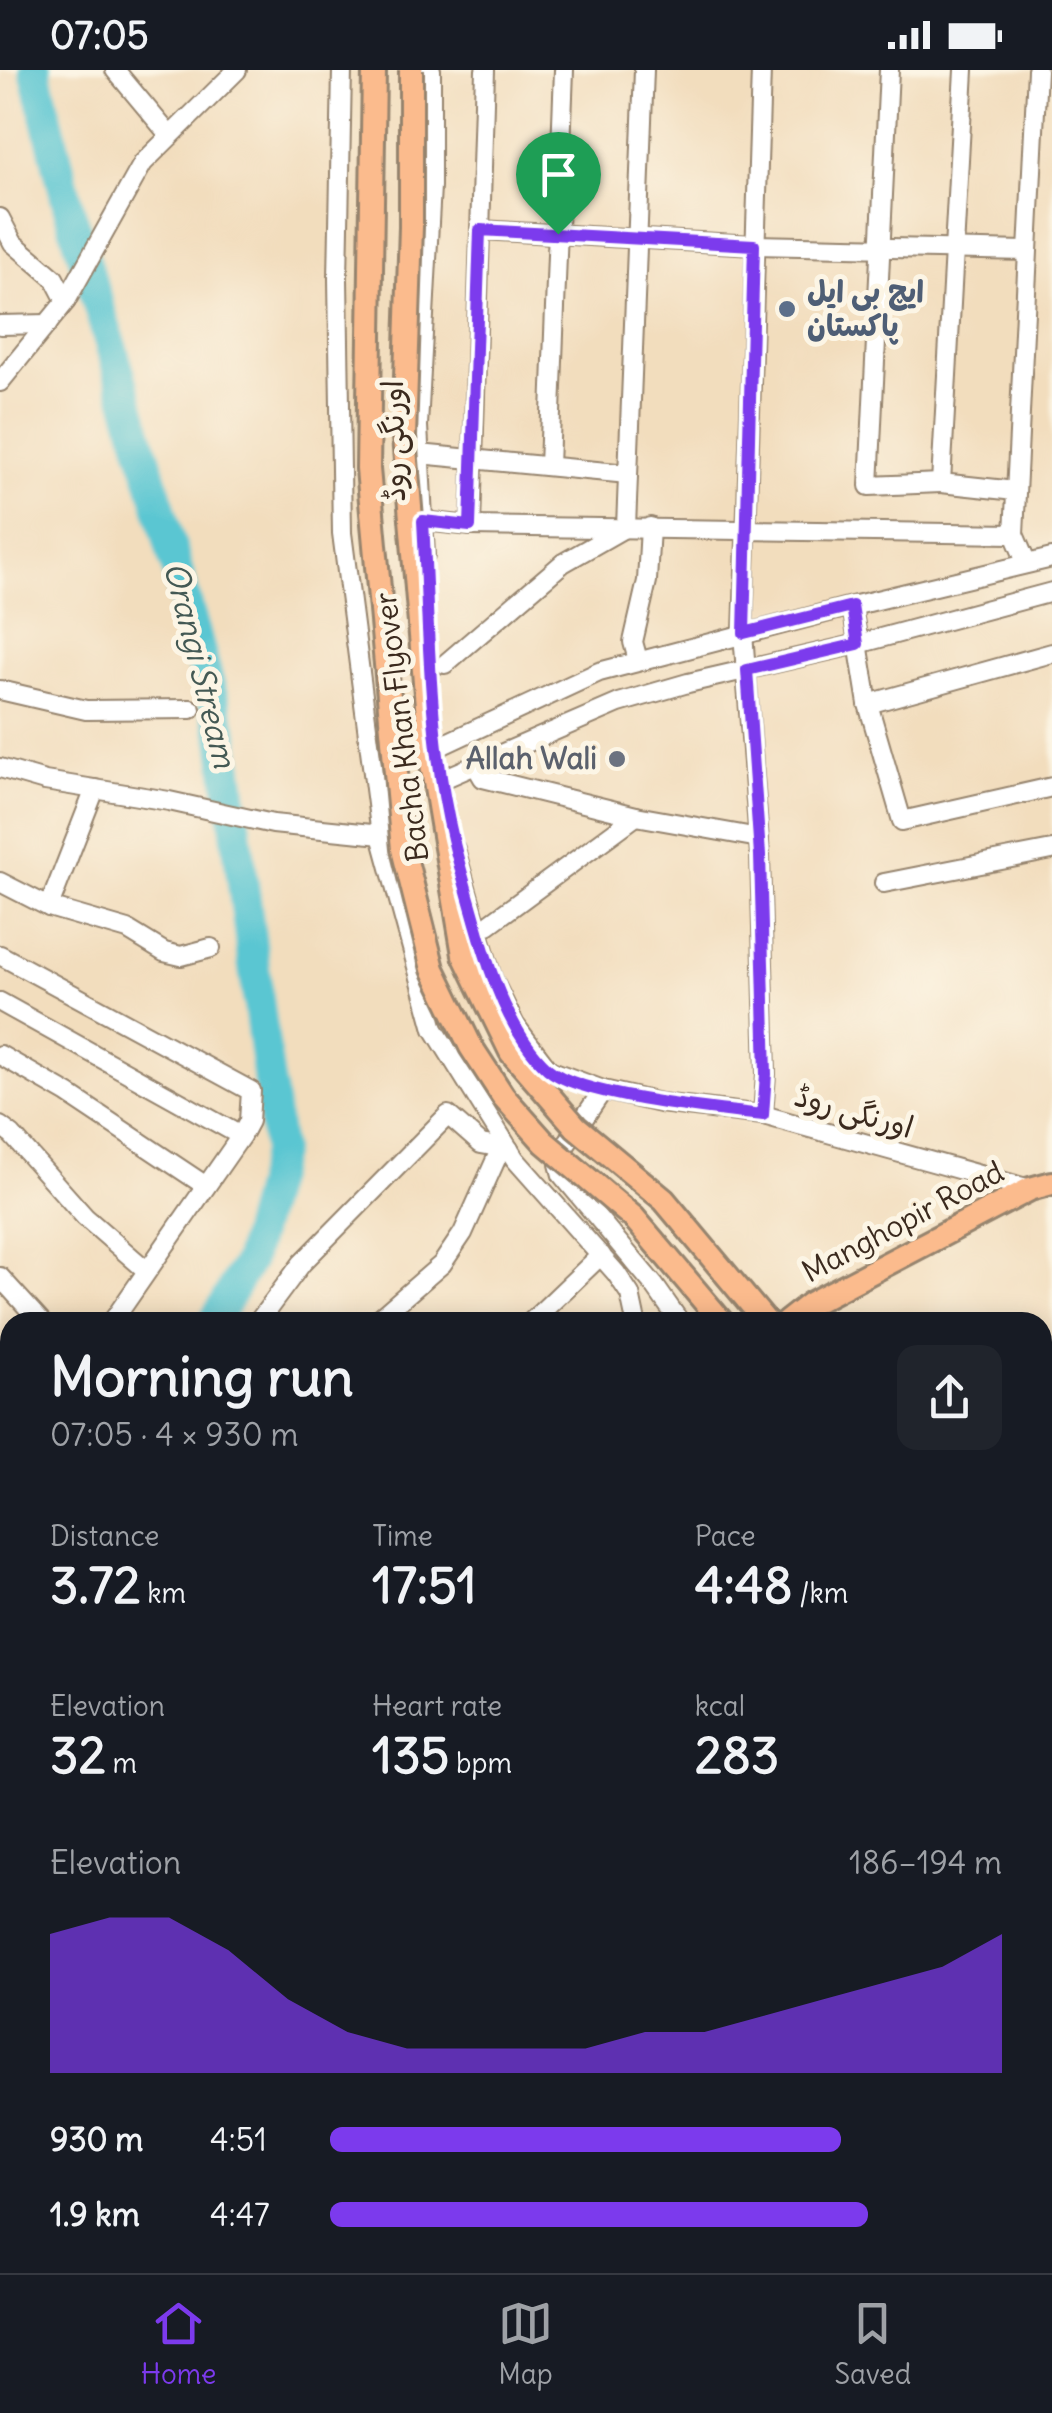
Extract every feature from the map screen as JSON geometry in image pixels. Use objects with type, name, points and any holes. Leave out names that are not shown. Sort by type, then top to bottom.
[{"type":"main road","name":"Bacha Khan Flyover","points":[[374,70],[368,470],[403,848],[433,969],[471,1047],[503,1096],[544,1142],[634,1218],[714,1312]]},
{"type":"main road","name":"Bacha Khan Flyover","points":[[412,70],[404,437],[432,764],[464,955],[512,1052],[576,1127],[664,1200],[758,1312]]},
{"type":"main road","name":"Manghopir Road","points":[[800,1312],[1041,1186]]},
{"type":"street","points":[[0,382],[66,300],[143,163],[236,70]]},
{"type":"street","name":"اورنگی روڈ","points":[[342,70],[338,279],[342,533],[381,834],[434,1029],[505,1149],[600,1255],[630,1294],[634,1312]]},
{"type":"street","name":"اورنگی روڈ","points":[[431,70],[431,186],[418,426],[434,720],[452,838],[492,978],[515,1025],[549,1070],[569,1080],[660,1103],[763,1115],[1041,1186]]},
{"type":"street","points":[[470,526],[485,70]]},
{"type":"street","points":[[549,466],[564,70]]},
{"type":"street","points":[[626,527],[644,70]]},
{"type":"street","points":[[760,70],[744,633],[759,838],[766,1074],[763,1115]]},
{"type":"street","points":[[889,70],[869,486],[941,483],[1015,491]]},
{"type":"street","points":[[941,483],[964,70]]},
{"type":"street","points":[[1026,562],[1014,534],[1037,70]]},
{"type":"street","points":[[120,72],[170,136]]},
{"type":"street","points":[[0,218],[8,246],[54,278],[66,300]]},
{"type":"street","points":[[480,230],[880,250],[1028,251]]},
{"type":"street","points":[[0,324],[48,324]]},
{"type":"street","points":[[419,454],[628,474]]},
{"type":"street","points":[[423,521],[470,526],[1014,534]]},
{"type":"street","points":[[446,664],[563,562],[626,527]]},
{"type":"street","points":[[638,660],[632,642],[646,581],[650,528]]},
{"type":"street","points":[[438,747],[599,672],[1052,558]]},
{"type":"street","points":[[443,779],[619,704],[1052,592]]},
{"type":"street","points":[[852,606],[868,704],[902,821],[1050,792]]},
{"type":"street","points":[[868,704],[1052,653]]},
{"type":"street","points":[[0,690],[86,710],[191,709]]},
{"type":"street","points":[[476,766],[483,778],[636,816],[759,838]]},
{"type":"street","points":[[0,768],[44,781],[169,801],[273,824],[381,834]]},
{"type":"street","points":[[48,906],[96,789]]},
{"type":"street","points":[[488,925],[636,816]]},
{"type":"street","points":[[884,883],[1052,850]]},
{"type":"street","points":[[0,882],[48,906],[128,930],[164,952],[182,956],[210,948]]},
{"type":"street","points":[[0,955],[251,1091],[249,1120],[240,1136],[119,1312]]},
{"type":"street","points":[[0,1002],[240,1136]]},
{"type":"street","points":[[0,1055],[68,1094],[206,1186]]},
{"type":"street","points":[[603,1090],[561,1152],[558,1164],[562,1175],[673,1312]]},
{"type":"street","points":[[265,1312],[302,1262],[448,1115],[481,1144],[505,1149],[463,1233],[442,1264],[387,1312]]},
{"type":"street","points":[[0,1126],[85,1217],[146,1270]]},
{"type":"street","points":[[541,1312],[600,1255]]},
{"type":"street","points":[[0,1277],[32,1312]]},
{"type":"waterway","name":"Orangi Stream","points":[[35,70],[69,209],[157,497],[224,739],[278,1150],[249,1260],[220,1312]]},
{"type":"place","name":"ایچ بی ایل پاکستان","points":[[787,309]]},
{"type":"place","name":"Allah Wali","points":[[617,759]]},
{"type":"route","points":[[480,230],[558,234],[754,245],[744,633],[852,606],[858,644],[747,670],[760,855],[766,1074],[763,1115],[660,1103],[569,1080],[549,1070],[515,1025],[492,978],[452,838],[434,720],[423,521],[470,526],[480,230]]}]
